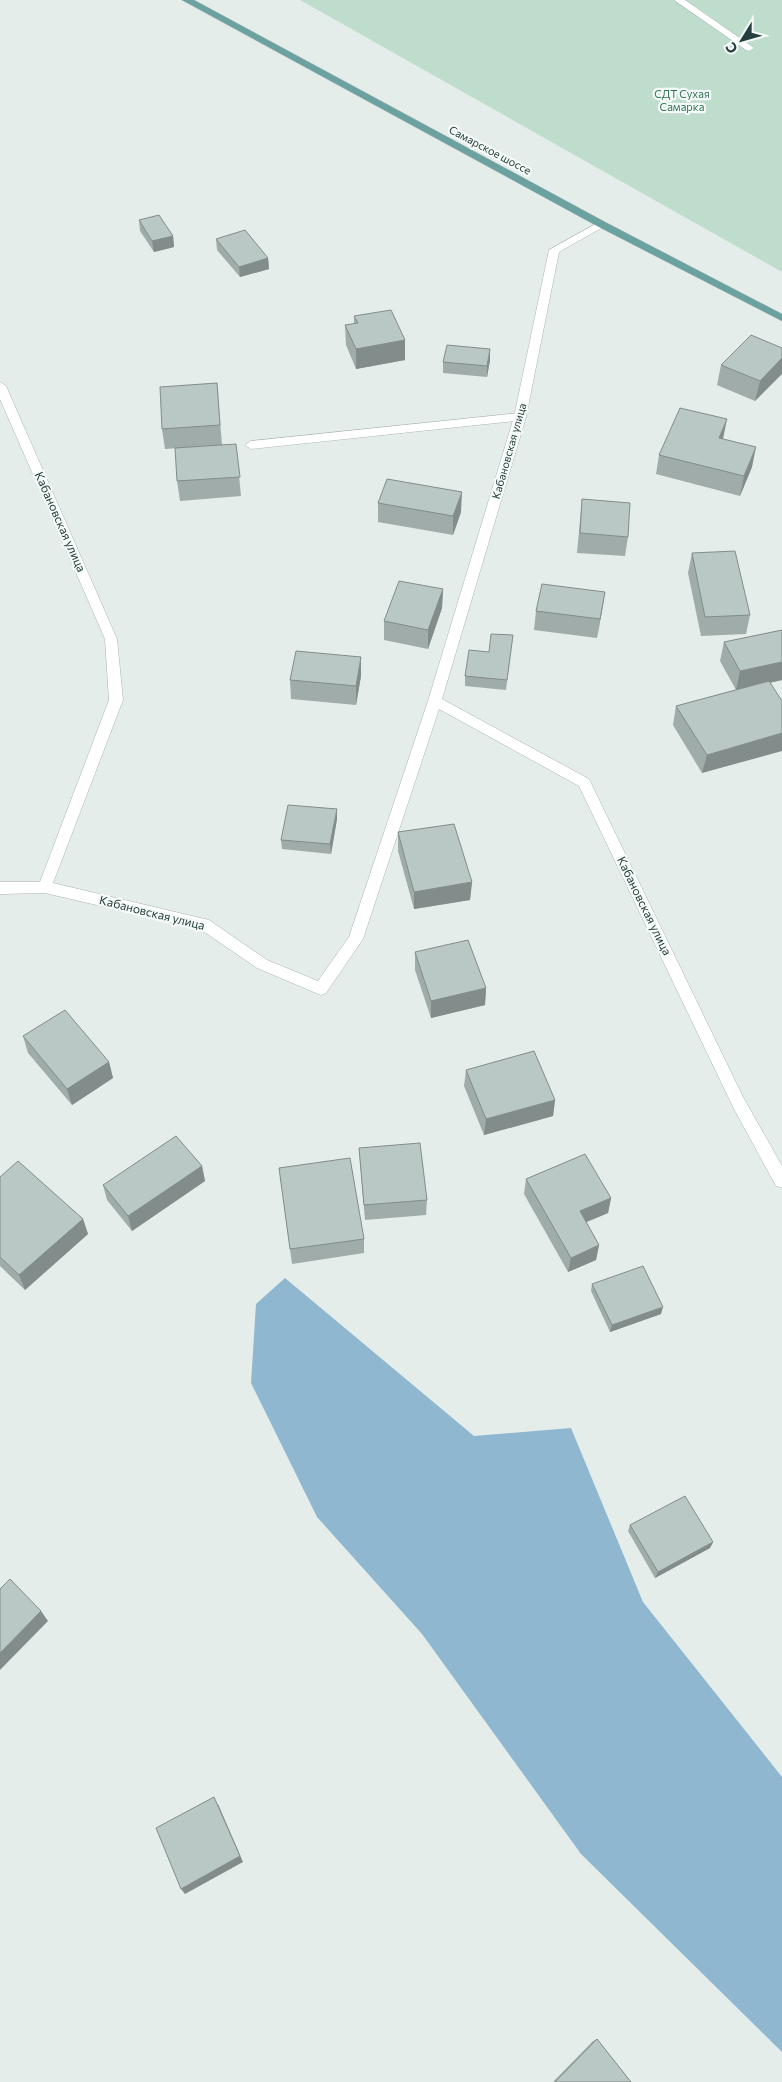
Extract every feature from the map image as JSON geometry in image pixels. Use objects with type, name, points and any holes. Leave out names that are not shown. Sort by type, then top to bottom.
[{"type":"main road","name":"Самарское шоссе","points":[[187,0],[601,224],[782,318]]},
{"type":"street","points":[[679,0],[749,48]]},
{"type":"street","name":"Кабановская улица","points":[[0,888],[45,887],[204,924],[262,964],[321,989],[356,939],[434,701],[520,417],[554,250],[601,224]]},
{"type":"street","name":"Кабановская улица","points":[[0,386],[111,639],[116,691],[116,700],[45,887]]},
{"type":"street","points":[[251,445],[520,417]]},
{"type":"street","name":"Кабановская улица","points":[[434,701],[584,783],[738,1102],[782,1181]]},
{"type":"green space","name":"СДТ Сухая Самарка","points":[[300,0],[782,0],[782,272]]},
{"type":"water","points":[[285,1278],[474,1436],[571,1428],[643,1602],[782,1777],[782,2052],[581,1854],[422,1634],[317,1517],[251,1383],[256,1304]]},
{"type":"building","points":[[159,215],[173,236],[152,241],[139,220]]},
{"type":"building","points":[[245,230],[268,258],[239,267],[216,239]]},
{"type":"building","points":[[391,310],[405,340],[356,349],[345,325],[358,323],[354,316]]},
{"type":"building","points":[[751,335],[782,348],[782,358],[760,381],[721,365]]},
{"type":"building","points":[[447,345],[490,349],[487,366],[443,362]]},
{"type":"building","points":[[217,383],[220,425],[162,429],[160,387]]},
{"type":"building","points":[[680,408],[727,419],[719,438],[756,447],[744,476],[659,455]]},
{"type":"building","points":[[236,444],[240,477],[177,481],[175,448]]},
{"type":"building","points":[[387,479],[462,492],[453,516],[378,503]]},
{"type":"building","points":[[582,499],[630,503],[628,537],[580,533]]},
{"type":"building","points":[[735,551],[750,615],[705,617],[692,553]]},
{"type":"building","points":[[399,581],[443,589],[428,630],[384,621]]},
{"type":"building","points":[[542,584],[605,592],[600,619],[536,611]]},
{"type":"building","points":[[782,630],[782,662],[740,671],[724,642]]},
{"type":"building","points":[[491,634],[513,635],[507,680],[465,676],[469,650],[489,652]]},
{"type":"building","points":[[296,651],[361,657],[356,686],[290,680]]},
{"type":"building","points":[[769,681],[782,701],[782,733],[707,755],[676,706]]},
{"type":"building","points":[[288,805],[337,809],[330,844],[281,840]]},
{"type":"building","points":[[454,824],[472,882],[414,892],[398,832]]},
{"type":"building","points":[[468,940],[486,988],[431,1001],[415,952]]},
{"type":"building","points":[[65,1010],[109,1062],[67,1089],[23,1036]]},
{"type":"building","points":[[534,1051],[555,1100],[486,1119],[466,1070]]},
{"type":"building","points":[[176,1136],[202,1166],[128,1216],[103,1185]]},
{"type":"building","points":[[420,1143],[427,1200],[364,1205],[359,1148]]},
{"type":"building","points":[[585,1154],[611,1198],[580,1211],[599,1245],[571,1258],[526,1179]]},
{"type":"building","points":[[350,1158],[364,1239],[290,1249],[279,1168]]},
{"type":"building","points":[[18,1161],[83,1219],[19,1275],[0,1257],[0,1177]]},
{"type":"building","points":[[643,1266],[663,1307],[612,1325],[592,1284]]},
{"type":"building","points":[[685,1496],[713,1542],[658,1572],[630,1525]]},
{"type":"building","points":[[10,1579],[41,1611],[0,1653],[0,1589]]},
{"type":"building","points":[[214,1797],[240,1856],[181,1889],[156,1828]]},
{"type":"building","points":[[597,2039],[631,2082],[555,2082]]}]
